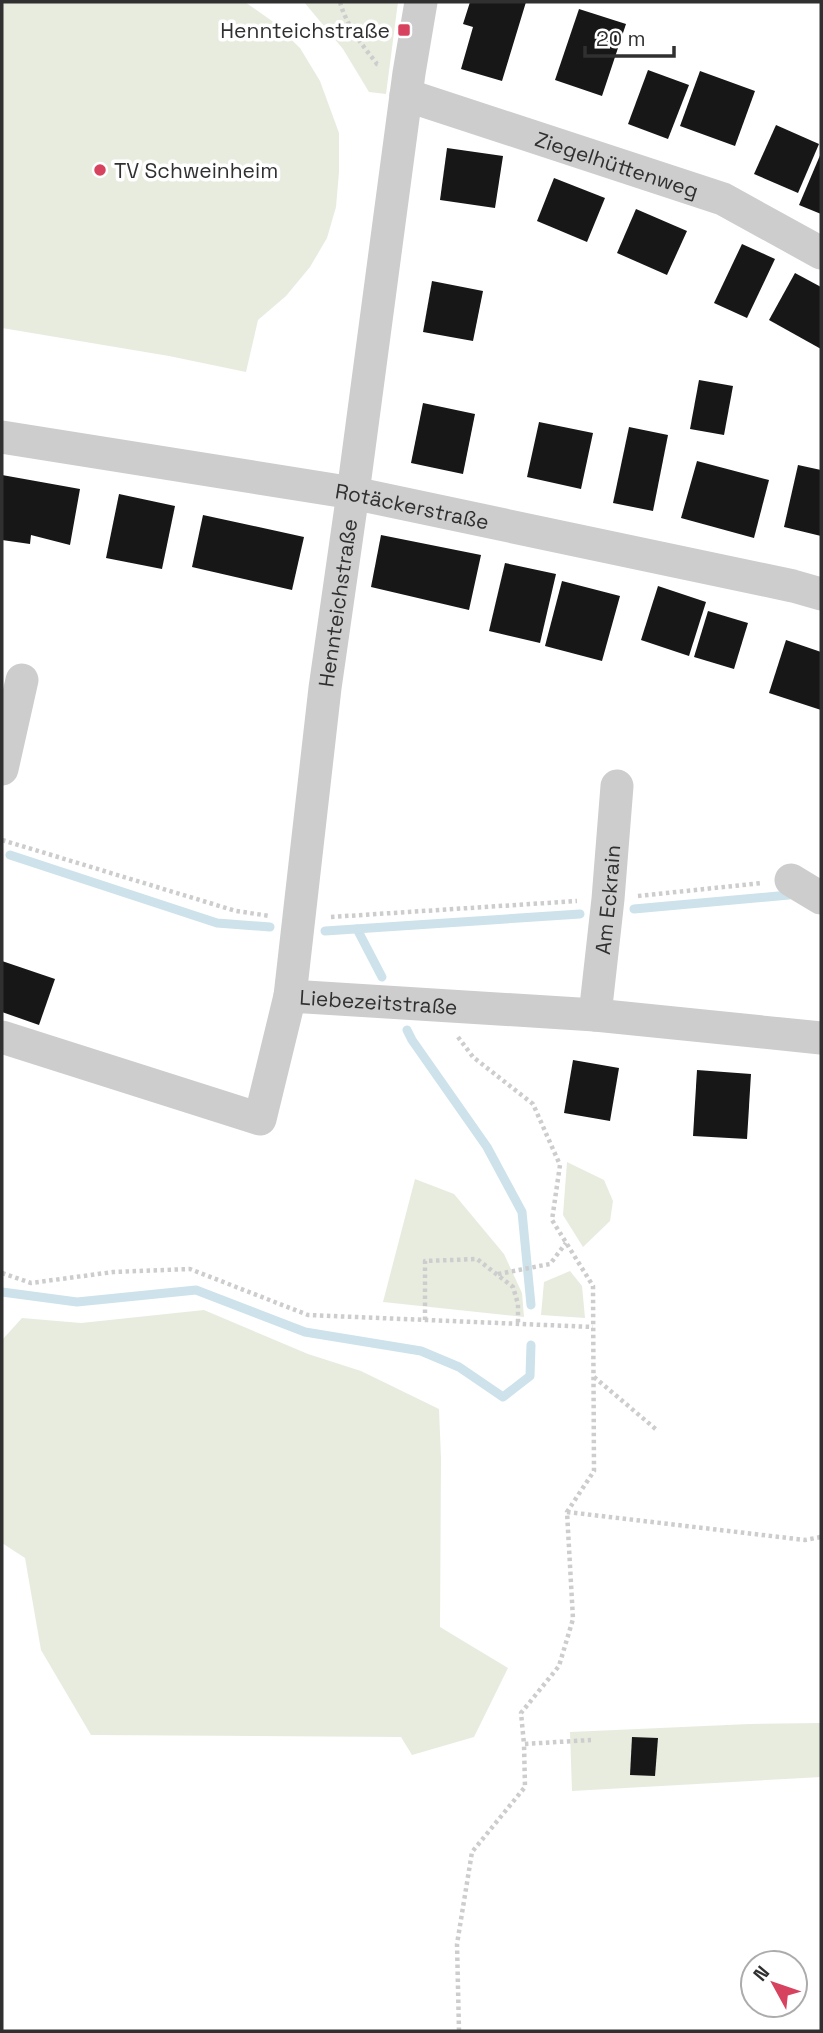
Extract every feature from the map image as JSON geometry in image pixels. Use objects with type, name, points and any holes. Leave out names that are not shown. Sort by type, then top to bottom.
[{"type":"street","name":"Hennteichstraße","points":[[290,996],[325,688],[354,493],[407,84],[421,2]]},
{"type":"street","name":"Ziegelhüttenweg","points":[[407,84],[723,199],[821,253]]},
{"type":"street","name":"Rotäckerstraße","points":[[2,437],[354,493],[821,594]]},
{"type":"street","points":[[2,769],[22,680]]},
{"type":"street","name":"Am Eckrain","points":[[595,1014],[617,786]]},
{"type":"street","points":[[791,880],[821,898]]},
{"type":"street","name":"Liebezeitstraße","points":[[2,1037],[260,1119],[290,996],[595,1014],[821,1038]]},
{"type":"path","points":[[340,2],[362,45],[377,64],[407,84]]},
{"type":"path","points":[[2,840],[236,911],[298,919],[608,899],[791,880]]},
{"type":"path","points":[[435,1006],[473,1057],[533,1104],[560,1165],[552,1220],[593,1286],[593,1471],[567,1512],[573,1619],[559,1666],[521,1713],[525,1787],[472,1852],[457,1944],[459,2031]]},
{"type":"path","points":[[497,1275],[550,1264],[566,1243]]},
{"type":"path","points":[[425,1320],[425,1261],[477,1259],[513,1287],[518,1304],[518,1324]]},
{"type":"path","points":[[2,1273],[31,1283],[113,1272],[190,1269],[308,1315],[593,1327]]},
{"type":"path","points":[[593,1377],[658,1431]]},
{"type":"path","points":[[567,1512],[805,1540],[821,1537]]},
{"type":"path","points":[[524,1744],[591,1740]]},
{"type":"shaded area","points":[[2,2],[245,2],[272,21],[300,48],[320,81],[339,133],[336,207],[327,238],[310,267],[286,296],[258,320],[246,372],[2,328]]},
{"type":"shaded area","points":[[304,2],[398,2],[386,94],[369,92],[343,49]]},
{"type":"shaded area","points":[[567,1162],[604,1180],[613,1201],[610,1221],[583,1247],[563,1215]]},
{"type":"shaded area","points":[[415,1179],[454,1194],[504,1254],[522,1293],[524,1317],[383,1302]]},
{"type":"shaded area","points":[[570,1271],[582,1286],[585,1318],[541,1315],[544,1282]]},
{"type":"shaded area","points":[[204,1310],[308,1354],[361,1371],[439,1409],[440,1627],[508,1668],[474,1737],[412,1755],[401,1737],[91,1735],[41,1650],[25,1558],[2,1543],[2,1340],[22,1318],[81,1323]]},
{"type":"shaded area","points":[[821,1723],[821,1777],[572,1791],[570,1732]]},
{"type":"building","points":[[470,2],[526,2],[502,81],[461,69],[473,27],[463,24]]},
{"type":"building","points":[[579,9],[626,24],[602,96],[555,80]]},
{"type":"building","points":[[648,70],[689,85],[668,139],[628,124]]},
{"type":"building","points":[[700,71],[755,91],[735,146],[680,126]]},
{"type":"building","points":[[776,125],[819,144],[798,193],[754,174]]},
{"type":"building","points":[[447,148],[503,156],[495,208],[440,200]]},
{"type":"building","points":[[821,153],[821,214],[799,205]]},
{"type":"building","points":[[554,178],[605,198],[587,242],[537,221]]},
{"type":"building","points":[[636,209],[687,231],[667,275],[617,253]]},
{"type":"building","points":[[742,244],[775,259],[747,318],[714,303]]},
{"type":"building","points":[[795,273],[821,287],[821,349],[769,320]]},
{"type":"building","points":[[432,281],[483,291],[473,341],[423,332]]},
{"type":"building","points":[[699,380],[733,386],[724,435],[690,429]]},
{"type":"building","points":[[423,403],[475,414],[463,474],[411,463]]},
{"type":"building","points":[[539,422],[593,433],[581,489],[527,477]]},
{"type":"building","points":[[629,427],[668,435],[653,511],[613,503]]},
{"type":"building","points":[[697,461],[769,480],[754,538],[681,518]]},
{"type":"building","points":[[798,465],[821,470],[821,536],[784,527]]},
{"type":"building","points":[[2,475],[80,489],[70,545],[31,535],[30,544],[2,540]]},
{"type":"building","points":[[119,494],[175,506],[162,569],[106,558]]},
{"type":"building","points":[[203,515],[304,537],[292,590],[192,567]]},
{"type":"building","points":[[381,535],[481,555],[469,610],[371,587]]},
{"type":"building","points":[[505,563],[556,574],[540,643],[489,631]]},
{"type":"building","points":[[562,581],[620,596],[602,661],[545,646]]},
{"type":"building","points":[[658,586],[706,602],[689,656],[641,640]]},
{"type":"building","points":[[708,611],[748,623],[734,669],[694,657]]},
{"type":"building","points":[[786,640],[821,652],[821,710],[769,693]]},
{"type":"building","points":[[2,961],[55,979],[39,1025],[2,1012]]},
{"type":"building","points":[[573,1060],[619,1068],[610,1121],[564,1113]]},
{"type":"building","points":[[697,1070],[751,1074],[747,1139],[693,1136]]},
{"type":"building","points":[[632,1737],[658,1738],[655,1776],[630,1775]]},
{"type":"waterway","points":[[10,855],[217,923],[270,927]]},
{"type":"waterway","points":[[634,909],[789,895]]},
{"type":"waterway","points":[[325,931],[580,914]]},
{"type":"waterway","points":[[357,929],[382,977]]},
{"type":"waterway","points":[[407,1030],[487,1147],[522,1212],[531,1305]]},
{"type":"waterway","points":[[2,1292],[77,1302],[196,1290],[305,1332],[421,1351],[459,1367],[503,1397],[530,1376],[531,1345]]},
{"type":"place","name":"Hennteichstraße","points":[[404,30]]},
{"type":"place","name":"TV Schweinheim","points":[[100,170]]}]
